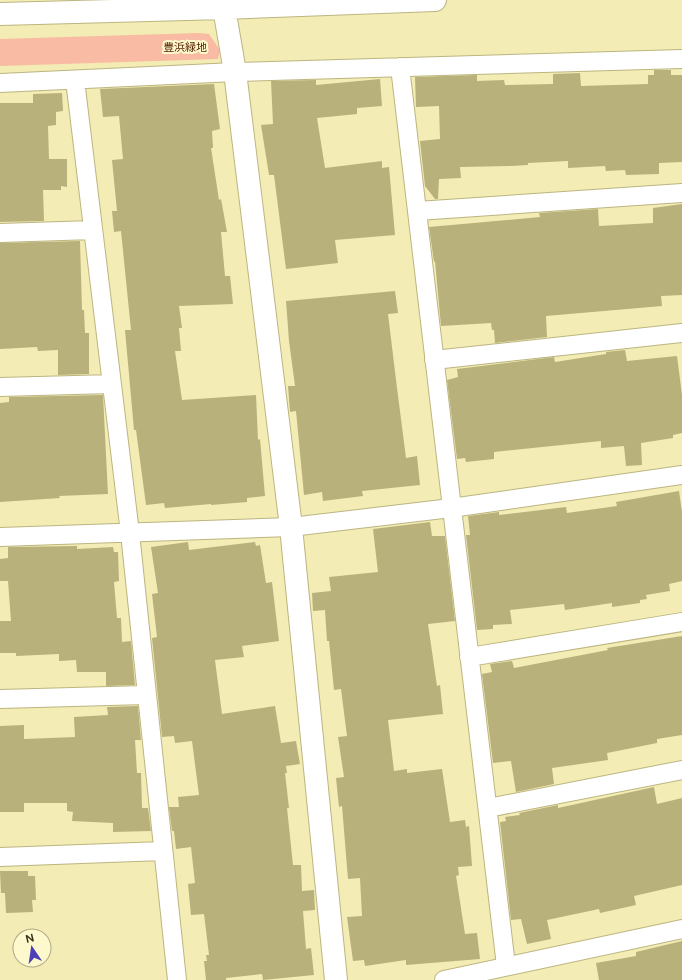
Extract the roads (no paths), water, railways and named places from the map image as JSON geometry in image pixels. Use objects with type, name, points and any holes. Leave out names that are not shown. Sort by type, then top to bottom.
[{"type":"street","points":[[0,14],[224,8],[435,0]]},
{"type":"street","points":[[224,8],[235,72],[292,527],[336,980]]},
{"type":"street","points":[[0,83],[235,72],[682,59]]},
{"type":"street","points":[[400,67],[506,966]]},
{"type":"street","points":[[75,80],[130,533],[177,980]]},
{"type":"street","points":[[417,211],[682,193]]},
{"type":"street","points":[[0,233],[94,230]]},
{"type":"street","points":[[434,360],[682,333]]},
{"type":"street","points":[[0,387],[112,384]]},
{"type":"street","points":[[0,537],[292,527],[452,508],[682,475]]},
{"type":"street","points":[[469,657],[682,622]]},
{"type":"street","points":[[0,699],[146,695]]},
{"type":"street","points":[[488,808],[682,770]]},
{"type":"street","points":[[0,857],[163,851]]},
{"type":"street","points":[[444,980],[682,929]]},
{"type":"park label","name":"豊浜緑地","points":[[185,47]]}]
